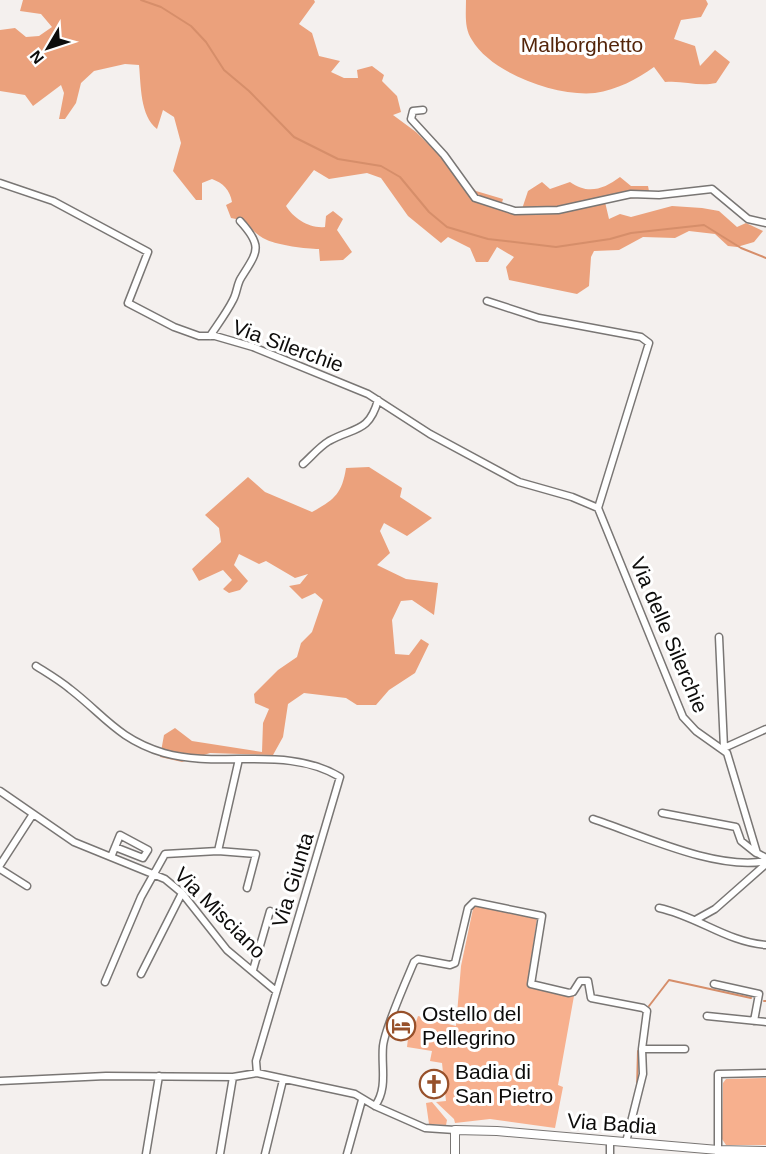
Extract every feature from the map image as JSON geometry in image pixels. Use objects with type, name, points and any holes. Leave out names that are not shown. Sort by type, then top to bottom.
[{"type":"street","points":[[423,110],[413,111],[411,119],[444,155],[475,198],[491,204],[515,211],[558,210],[609,196],[674,194],[712,189],[748,219],[766,223]]},
{"type":"street","name":"Via Silerchie","points":[[0,183],[61,204],[148,252],[129,303],[174,327],[199,336],[210,336],[269,352],[368,394],[430,434],[519,482],[572,497],[598,508]]},
{"type":"street","points":[[210,336],[233,300],[239,280],[250,267],[256,253],[251,233],[240,221]]},
{"type":"street","points":[[488,301],[539,318],[641,337],[650,343],[598,508]]},
{"type":"street","points":[[303,464],[325,444],[357,431],[371,421],[378,400]]},
{"type":"street","name":"Via delle Silerchie","points":[[598,508],[683,717],[696,731],[724,748]]},
{"type":"street","points":[[719,637],[724,748],[737,781],[741,803],[757,853]]},
{"type":"street","points":[[36,666],[71,689],[128,739],[166,753],[239,759],[218,851]]},
{"type":"street","points":[[724,748],[766,729]]},
{"type":"street","name":"Via Giunta","points":[[239,759],[302,761],[340,777],[276,991]]},
{"type":"street","name":"Via Misciano","points":[[0,790],[74,842],[153,872],[165,879],[182,893],[215,937],[276,991]]},
{"type":"street","points":[[662,813],[736,827],[741,841],[766,861]]},
{"type":"street","points":[[0,865],[33,814]]},
{"type":"street","points":[[593,819],[720,862],[747,865],[766,861]]},
{"type":"street","points":[[111,857],[115,847],[120,835],[148,850],[143,858],[115,847]]},
{"type":"street","points":[[105,982],[153,872],[165,854],[218,851],[256,854],[247,888]]},
{"type":"street","points":[[697,919],[715,909],[766,861]]},
{"type":"street","points":[[0,869],[27,886]]},
{"type":"street","points":[[141,974],[182,893]]},
{"type":"street","points":[[375,1106],[381,1097],[385,1065],[383,1046],[414,962],[418,959],[450,965],[455,963],[471,903],[542,916],[531,984],[569,993],[573,992],[580,981],[588,981],[591,998],[638,1007],[647,1011],[642,1049],[643,1074],[626,1142]]},
{"type":"street","points":[[659,908],[697,919],[699,923],[748,944],[766,945]]},
{"type":"street","points":[[253,970],[270,910]]},
{"type":"street","points":[[714,984],[759,994],[754,1021]]},
{"type":"street","points":[[257,1073],[256,1061],[276,991]]},
{"type":"street","points":[[707,1016],[766,1022]]},
{"type":"street","points":[[642,1049],[685,1049]]},
{"type":"street","points":[[0,1081],[64,1076],[234,1077],[257,1073],[355,1094],[362,1100],[425,1128],[455,1130],[455,1154]]},
{"type":"street","points":[[718,1152],[718,1074],[766,1074]]},
{"type":"street","points":[[146,1154],[159,1076]]},
{"type":"street","points":[[220,1154],[234,1077]]},
{"type":"street","points":[[266,1154],[283,1080]]},
{"type":"street","points":[[347,1154],[362,1100]]},
{"type":"street","name":"Via Badia","points":[[455,1130],[496,1131],[718,1152],[766,1151]]},
{"type":"street","points":[[610,1141],[610,1154]]},
{"type":"shaded area","points":[[474,904],[537,918],[527,987],[574,996],[558,1085],[563,1087],[555,1128],[490,1119],[455,1123],[454,1119],[436,1102],[446,1101],[442,1063],[430,1061],[432,1051],[407,1047],[410,1021],[416,1022],[418,1016],[456,1026],[461,966]]},
{"type":"shaded area","points":[[766,1078],[766,1145],[726,1145],[722,1139],[723,1083],[726,1079]]},
{"type":"shaded area","points":[[432,1102],[447,1120],[446,1125],[429,1124],[426,1103]]},
{"type":"green space","points":[[23,0],[314,0],[315,2],[299,24],[312,33],[319,56],[340,61],[331,72],[344,78],[358,78],[357,70],[372,66],[384,75],[382,81],[397,96],[401,112],[393,115],[416,132],[476,191],[503,199],[500,210],[521,212],[528,191],[542,182],[550,189],[570,182],[583,188],[596,189],[620,177],[631,186],[648,186],[650,196],[605,202],[609,219],[620,214],[631,217],[672,206],[702,208],[719,211],[737,227],[746,223],[763,231],[754,242],[737,247],[728,246],[715,234],[689,231],[675,238],[643,237],[619,250],[594,251],[591,257],[589,286],[577,294],[509,280],[506,267],[514,257],[497,247],[488,262],[476,262],[470,248],[448,237],[441,243],[408,216],[381,178],[367,173],[329,179],[314,170],[286,206],[302,222],[319,227],[325,227],[326,216],[333,211],[343,219],[337,230],[352,252],[343,260],[320,261],[319,249],[272,242],[261,237],[247,224],[231,218],[226,205],[232,202],[230,194],[223,185],[212,179],[202,183],[202,200],[196,200],[173,171],[181,143],[174,117],[163,110],[157,129],[147,116],[142,100],[139,65],[125,64],[94,71],[81,83],[76,103],[65,119],[59,119],[64,93],[61,85],[33,106],[25,95],[0,91],[0,30],[15,28],[26,37],[39,36],[52,27],[41,14],[20,11]]},
{"type":"green space","name":"Malborghetto","points":[[466,0],[706,0],[708,4],[701,17],[681,20],[674,39],[695,46],[700,66],[715,50],[730,62],[716,83],[665,82],[654,67],[641,76],[603,92],[580,93],[545,87],[510,73],[482,52],[468,31]]},
{"type":"green space","points":[[369,467],[402,488],[400,497],[432,518],[407,536],[384,523],[380,531],[390,553],[377,565],[406,579],[438,583],[434,615],[412,600],[401,601],[392,620],[395,654],[409,655],[421,639],[429,644],[415,673],[389,690],[376,705],[357,705],[346,698],[304,693],[288,704],[283,737],[273,755],[210,753],[182,762],[160,757],[164,735],[175,728],[192,741],[262,752],[263,723],[269,709],[255,703],[254,694],[278,670],[297,657],[301,643],[312,632],[323,600],[315,593],[302,599],[289,586],[300,584],[308,574],[295,578],[266,561],[259,564],[239,554],[234,565],[248,581],[240,590],[229,593],[223,589],[232,580],[223,570],[199,581],[192,569],[221,542],[219,528],[205,515],[248,477],[265,492],[312,512],[336,495],[342,484],[346,468]]},
{"type":"waterway","points":[[141,0],[161,7],[191,26],[206,42],[224,70],[249,91],[294,137],[338,159],[381,166],[400,177],[429,212],[447,227],[488,239],[556,247],[610,239],[631,233],[704,225],[741,248],[766,258]]},
{"type":"waterway","points":[[649,1006],[669,980],[751,998]]},
{"type":"waterway","points":[[637,1088],[638,1051]]},
{"type":"place","name":"Ostello del Pellegrino","points":[[401,1026]]},
{"type":"place","name":"Badia di San Pietro","points":[[434,1084]]}]
